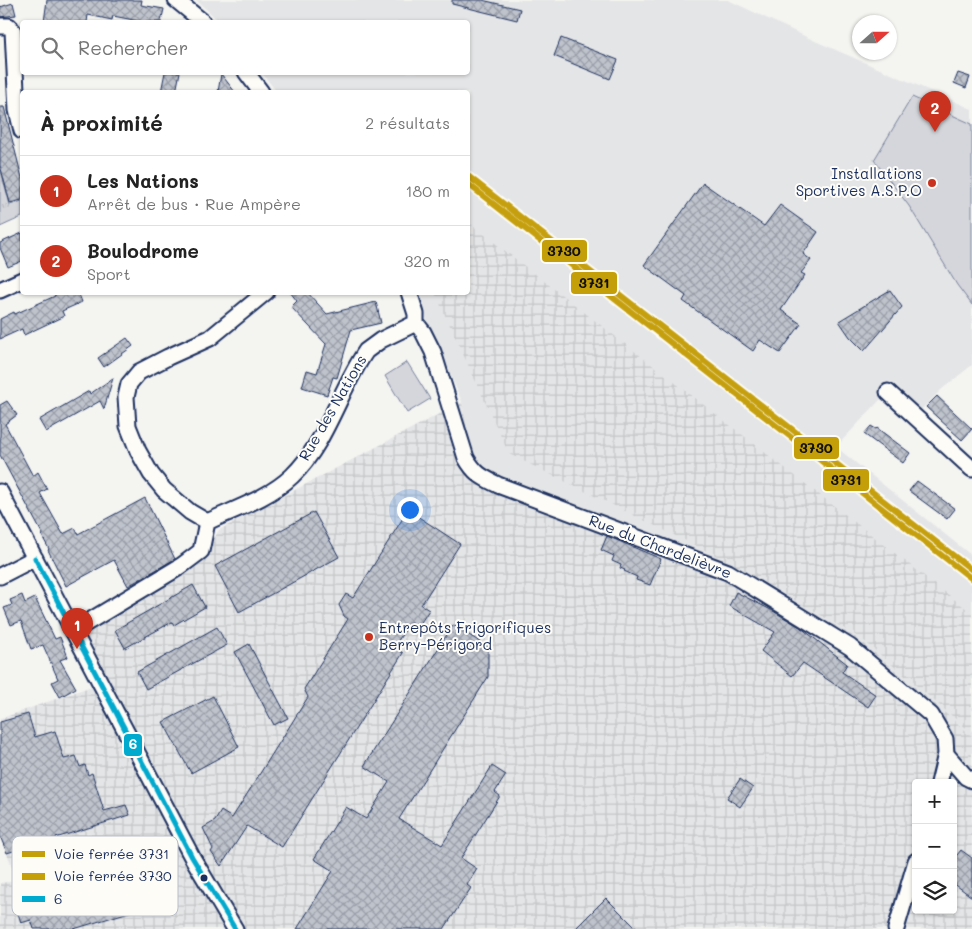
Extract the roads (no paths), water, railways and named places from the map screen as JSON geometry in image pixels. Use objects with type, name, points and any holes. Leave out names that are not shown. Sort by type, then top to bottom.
[{"type":"street","points":[[176,0],[201,20]]},
{"type":"street","points":[[0,26],[9,26],[13,31],[17,110],[20,123]]},
{"type":"street","points":[[248,75],[260,90]]},
{"type":"street","points":[[0,290],[20,281]]},
{"type":"street","points":[[73,631],[181,566],[200,551],[207,522],[190,512],[164,490],[146,466],[128,426],[126,398],[129,384],[139,372],[210,338],[262,295]]},
{"type":"street","name":"Rue du Chardelièvre","points":[[410,295],[416,314],[416,323],[434,352],[466,458],[479,476],[728,572],[850,647],[931,714],[945,739],[946,754],[940,779]]},
{"type":"street","name":"Rue des Nations","points":[[207,522],[268,493],[292,476],[308,457],[366,351],[381,340],[416,323]]},
{"type":"street","points":[[888,392],[972,469]]},
{"type":"street","points":[[0,492],[192,857],[235,929]]},
{"type":"street","points":[[0,576],[35,558]]},
{"type":"street","points":[[946,754],[966,777],[972,780]]},
{"type":"street","points":[[896,929],[914,869]]},
{"type":"rail line","name":"3730","points":[[470,178],[972,570]]},
{"type":"rail line","name":"3731","points":[[470,186],[972,579]]},
{"type":"place","name":"Boulodrome","points":[[935,132]]},
{"type":"place","name":"Installations Sportives A.S.P.O","points":[[932,183]]},
{"type":"place","name":"Entrepôts Frigorifiques Berry-Périgord","points":[[369,637]]},
{"type":"place","name":"Les Nations","points":[[77,649]]}]
